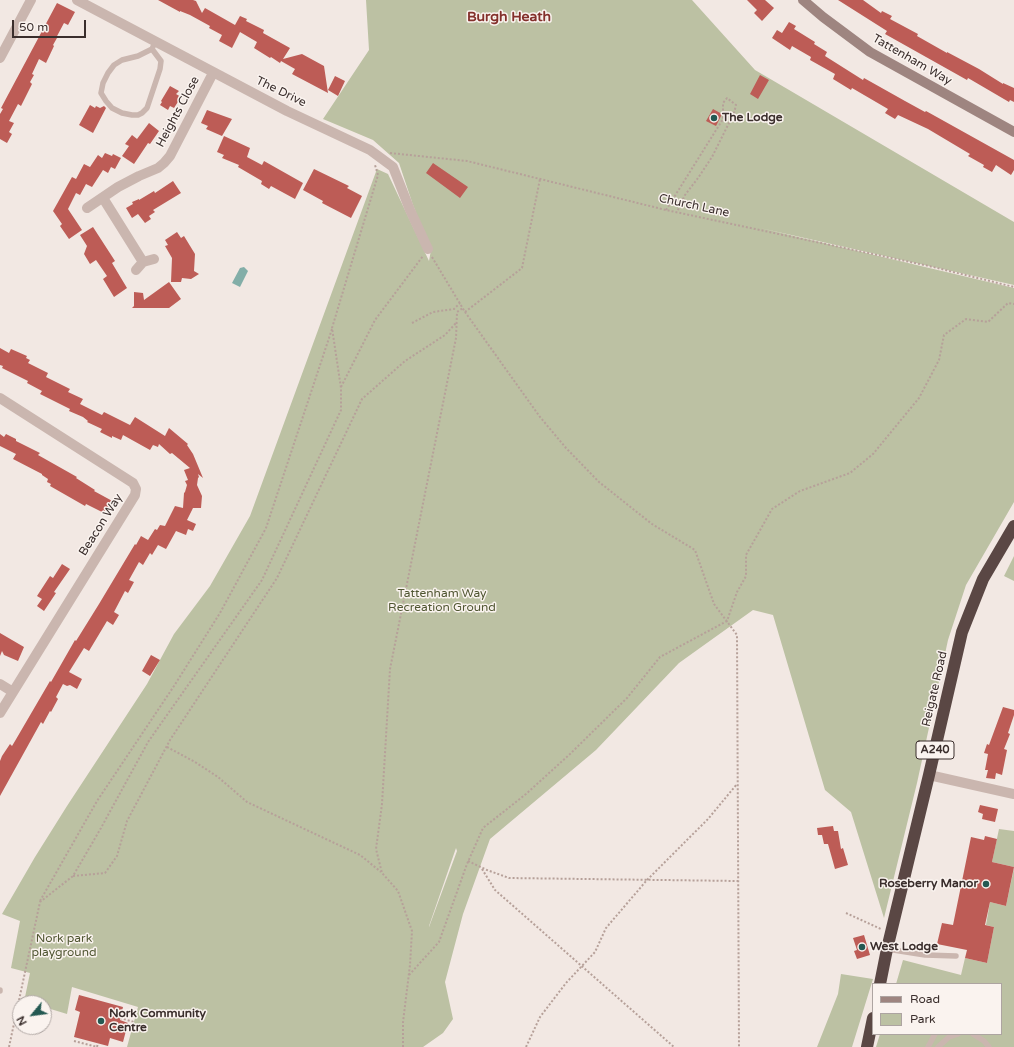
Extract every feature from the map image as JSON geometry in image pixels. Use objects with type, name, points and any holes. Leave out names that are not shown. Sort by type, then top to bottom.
[{"type":"highway","name":"Reigate Road","points":[[880,983],[962,632],[983,579],[1014,526]]},
{"type":"highway","points":[[867,1047],[872,1023]]},
{"type":"main road","name":"Tattenham Way","points":[[803,0],[870,52],[1014,132]]},
{"type":"street","points":[[0,58],[31,0]]},
{"type":"street","name":"The Drive","points":[[77,0],[153,45],[370,150],[393,167],[428,250]]},
{"type":"street","name":"Heights Close","points":[[87,208],[118,187],[158,168],[164,163],[170,156],[213,73]]},
{"type":"street","points":[[103,198],[140,266],[154,259]]},
{"type":"street","name":"Beacon Way","points":[[0,398],[133,482],[136,489],[135,495],[0,713]]},
{"type":"street","points":[[0,684],[13,692]]},
{"type":"street","points":[[929,775],[1014,794]]},
{"type":"lane","points":[[153,45],[160,61],[160,69],[147,108],[142,113],[132,115],[122,113],[112,108],[106,102],[101,93],[103,83],[108,73],[114,65],[122,60],[138,56],[153,45]]},
{"type":"lane","points":[[887,949],[925,955],[956,956]]},
{"type":"lane","points":[[928,1047],[934,1035]]},
{"type":"lane","points":[[938,1047],[948,1037],[955,1035]]},
{"type":"lane","points":[[975,1035],[984,1041],[989,1047]]},
{"type":"path","points":[[666,210],[723,119],[723,103],[727,98],[736,105],[734,113],[712,157],[685,195],[677,212]]},
{"type":"path","name":"Church Lane","points":[[370,150],[467,161],[666,210],[929,266],[1014,287]]},
{"type":"path","points":[[9,1047],[40,902],[97,800],[174,686],[220,613],[266,528],[332,328],[378,175],[370,150]]},
{"type":"path","points":[[466,312],[522,268],[540,179]]},
{"type":"path","points":[[341,388],[375,320],[428,250],[463,308],[540,417],[566,448],[599,482],[652,524],[695,550],[714,604],[737,636],[739,1047]]},
{"type":"path","points":[[412,323],[433,312],[454,309],[460,303]]},
{"type":"path","points":[[409,975],[439,942],[468,861],[483,828],[526,794],[570,754],[627,698],[660,658],[727,621],[737,592],[746,576],[746,555],[772,509],[800,491],[850,473],[873,454],[919,398],[939,360],[944,335],[966,319],[988,322],[1008,303],[1014,304]]},
{"type":"path","points":[[382,872],[376,849],[382,804],[390,669],[456,338],[457,312],[463,308]]},
{"type":"path","points":[[73,876],[105,873],[117,856],[127,821],[167,747],[277,578],[362,399],[405,361],[445,335],[457,323]]},
{"type":"path","points":[[40,902],[73,876],[148,742],[262,580],[342,410],[341,388],[332,328]]},
{"type":"path","points":[[167,747],[195,762],[218,777],[247,802],[360,855],[382,872],[398,891],[412,931],[409,975],[403,1022],[403,1047]]},
{"type":"path","points":[[526,1047],[540,1017],[566,983],[595,952],[606,928],[647,880],[708,819],[738,783]]},
{"type":"path","points":[[468,861],[509,878],[738,881]]},
{"type":"path","points":[[482,868],[495,890],[674,1047]]},
{"type":"path","points":[[846,913],[881,929]]},
{"type":"path","points":[[120,1018],[134,1022]]},
{"type":"path","points":[[74,1041],[96,1047],[98,1043]]},
{"type":"green space","points":[[366,0],[692,0],[755,70],[1014,222],[1014,285],[760,228],[1014,288],[1014,502],[966,585],[948,640],[917,783],[884,918],[851,812],[825,790],[773,615],[753,610],[679,663],[596,750],[490,839],[463,914],[445,982],[453,1019],[443,1033],[423,1047],[127,1047],[138,1007],[72,987],[67,1014],[52,1009],[52,995],[25,995],[30,973],[11,968],[20,921],[2,914],[67,806],[147,684],[174,634],[210,586],[250,516],[377,169],[388,174],[429,261],[431,250],[413,205],[399,163],[373,140],[323,119],[369,50]],"holes":[[[456,848],[457,851],[429,926]]]},
{"type":"green space","points":[[1014,556],[1014,581],[1004,576]]},
{"type":"green space","points":[[999,829],[1014,831],[1014,867],[992,862]]},
{"type":"green space","points":[[1014,868],[1014,1047],[876,1047],[880,1035],[1002,1035],[1002,983],[896,983],[903,960],[961,975],[965,958],[987,963],[994,927],[986,925],[990,902],[1006,906]]},
{"type":"green space","points":[[841,974],[873,979],[852,1047],[817,1047],[838,994]]},
{"type":"water","points":[[244,267],[248,271],[240,287],[232,283],[240,268]]},
{"type":"building","points":[[158,0],[193,0],[196,1],[202,13],[205,8],[235,25],[240,16],[247,19],[246,21],[264,30],[263,33],[290,48],[283,59],[302,54],[324,66],[328,93],[292,74],[295,69],[281,61],[280,63],[271,57],[270,58],[254,48],[257,42],[240,32],[232,48],[219,41],[222,35],[209,28],[210,26]]},
{"type":"building","points":[[747,0],[765,0],[774,8],[762,21],[754,13],[757,10]]},
{"type":"building","points":[[838,0],[863,0],[881,13],[882,11],[892,16],[890,19],[918,34],[917,36],[979,69],[1003,84],[1014,88],[1014,102],[1010,100],[1009,102],[968,78],[967,80],[885,34],[887,31]]},
{"type":"building","points":[[57,3],[75,12],[68,25],[64,23],[46,63],[39,59],[32,74],[34,75],[30,82],[32,84],[21,106],[18,104],[9,121],[14,123],[9,132],[12,134],[7,143],[0,139],[0,114],[3,109],[1,108]]},
{"type":"building","points":[[789,22],[796,26],[794,29],[815,42],[814,44],[827,52],[825,56],[863,80],[864,78],[1014,160],[1014,170],[1011,175],[996,165],[992,172],[983,167],[984,165],[968,156],[970,154],[928,129],[898,115],[895,119],[885,113],[888,109],[833,79],[835,74],[810,60],[811,57],[792,46],[790,50],[772,38],[777,30],[782,33]]},
{"type":"building","points":[[760,75],[769,80],[758,99],[750,94]]},
{"type":"building","points":[[335,76],[345,81],[338,96],[328,90]]},
{"type":"building","points":[[170,86],[179,91],[176,94],[181,97],[174,108],[170,106],[168,110],[160,105]]},
{"type":"building","points":[[90,105],[95,108],[96,106],[100,108],[104,106],[106,108],[93,133],[79,125]]},
{"type":"building","name":"The Lodge","points":[[713,109],[722,114],[716,126],[706,121]]},
{"type":"building","points":[[207,110],[232,119],[222,136],[206,129],[208,126],[201,123]]},
{"type":"building","points":[[149,123],[159,131],[150,144],[148,143],[134,164],[122,156],[129,146],[125,144],[132,135],[137,139]]},
{"type":"building","points":[[224,136],[250,148],[247,157],[262,165],[264,161],[303,183],[295,199],[271,186],[269,189],[261,184],[262,181],[238,167],[239,165],[222,158],[224,155],[217,152]]},
{"type":"building","points":[[105,153],[112,156],[113,154],[121,158],[115,169],[111,167],[108,173],[103,170],[92,187],[86,184],[80,195],[76,193],[68,209],[82,230],[69,239],[60,226],[62,224],[53,211],[72,177],[76,179],[84,164],[90,167],[98,155],[102,158]]},
{"type":"building","points":[[433,163],[468,187],[460,198],[426,173]]},
{"type":"building","points":[[314,169],[349,186],[347,188],[362,196],[351,218],[322,203],[323,201],[303,190]]},
{"type":"building","points":[[173,181],[181,193],[153,210],[155,212],[149,216],[151,219],[145,223],[138,214],[132,218],[126,208],[133,204],[132,202],[139,200],[154,191],[155,193]]},
{"type":"building","points":[[93,227],[115,261],[112,263],[127,288],[114,297],[103,279],[107,276],[96,260],[90,264],[84,254],[87,246],[80,235]]},
{"type":"building","points":[[177,232],[181,238],[184,236],[195,254],[194,271],[199,274],[191,279],[182,278],[181,282],[171,282],[172,258],[165,246],[168,245],[165,240]]},
{"type":"building","points":[[169,282],[181,299],[169,308],[132,308],[134,306],[134,292],[143,293],[144,300]]},
{"type":"building","points":[[0,348],[9,353],[11,349],[27,356],[26,358],[30,360],[28,363],[48,373],[46,377],[70,389],[68,392],[83,399],[80,404],[102,415],[104,412],[130,425],[135,417],[165,436],[169,428],[188,444],[187,445],[193,454],[203,478],[198,474],[199,477],[197,485],[202,496],[201,508],[193,508],[187,520],[196,524],[193,531],[188,529],[186,535],[176,531],[166,549],[158,545],[152,555],[150,553],[143,565],[139,562],[129,580],[134,582],[128,593],[125,591],[114,612],[119,615],[113,625],[107,621],[89,651],[84,648],[69,672],[82,679],[77,689],[70,685],[67,686],[63,684],[56,697],[58,699],[51,712],[50,711],[43,724],[41,722],[0,796],[0,761],[2,756],[10,744],[12,746],[50,681],[51,682],[75,640],[76,641],[135,544],[136,545],[141,536],[148,540],[155,529],[157,530],[160,525],[165,526],[175,506],[183,508],[184,493],[187,485],[185,481],[188,480],[184,470],[190,468],[159,444],[158,447],[153,445],[150,450],[123,435],[121,440],[112,436],[112,438],[100,432],[102,429],[87,422],[88,421],[83,417],[69,411],[70,409],[40,394],[42,391],[27,383],[28,381],[2,368],[3,366],[0,365]]},
{"type":"building","points":[[0,434],[4,437],[6,434],[16,439],[16,441],[40,453],[38,455],[77,477],[76,478],[95,490],[94,491],[116,503],[109,514],[103,510],[102,512],[86,504],[85,506],[50,486],[51,484],[47,482],[48,479],[42,474],[13,459],[16,454],[0,446]]},
{"type":"building","points":[[62,564],[70,569],[54,592],[56,593],[44,611],[37,606],[42,599],[37,596],[50,576],[53,578]]},
{"type":"building","points":[[0,633],[24,647],[18,661],[4,655],[2,651],[0,656]]},
{"type":"building","points":[[151,655],[160,660],[150,676],[142,671]]},
{"type":"building","points":[[1003,707],[1014,710],[1014,715],[1008,733],[1010,734],[1004,749],[1007,750],[1002,775],[996,773],[995,779],[986,778],[988,770],[985,770],[988,754],[984,753],[987,744],[989,745]]},
{"type":"building","points":[[980,805],[998,809],[995,822],[982,819],[983,814],[978,812]]},
{"type":"building","points":[[833,826],[834,831],[838,831],[841,849],[843,848],[848,865],[835,869],[828,844],[824,844],[822,835],[818,835],[817,828]]},
{"type":"building","name":"Roseberry Manor","points":[[985,836],[997,839],[992,862],[1014,867],[1006,906],[990,902],[985,925],[994,927],[987,963],[965,958],[967,950],[937,944],[942,923],[953,925],[971,837],[984,840]]},
{"type":"building","name":"West Lodge","points":[[864,935],[870,955],[857,959],[854,951],[857,950],[853,938]]},
{"type":"building","name":"Nork Community Centre","points":[[79,995],[123,1007],[120,1020],[128,1023],[123,1042],[110,1038],[108,1046],[74,1037],[80,1012],[75,1010]]},
{"type":"place","name":"The Lodge","points":[[714,118]]},
{"type":"place","name":"Roseberry Manor","points":[[986,884]]},
{"type":"place","name":"West Lodge","points":[[862,947]]},
{"type":"place","name":"Nork Community Centre","points":[[101,1021]]},
{"type":"district","name":"Burgh Heath","points":[[509,17]]},
{"type":"park label","name":"Tattenham Way Recreation Ground","points":[[442,601]]},
{"type":"park label","name":"Nork park playground","points":[[64,946]]}]
